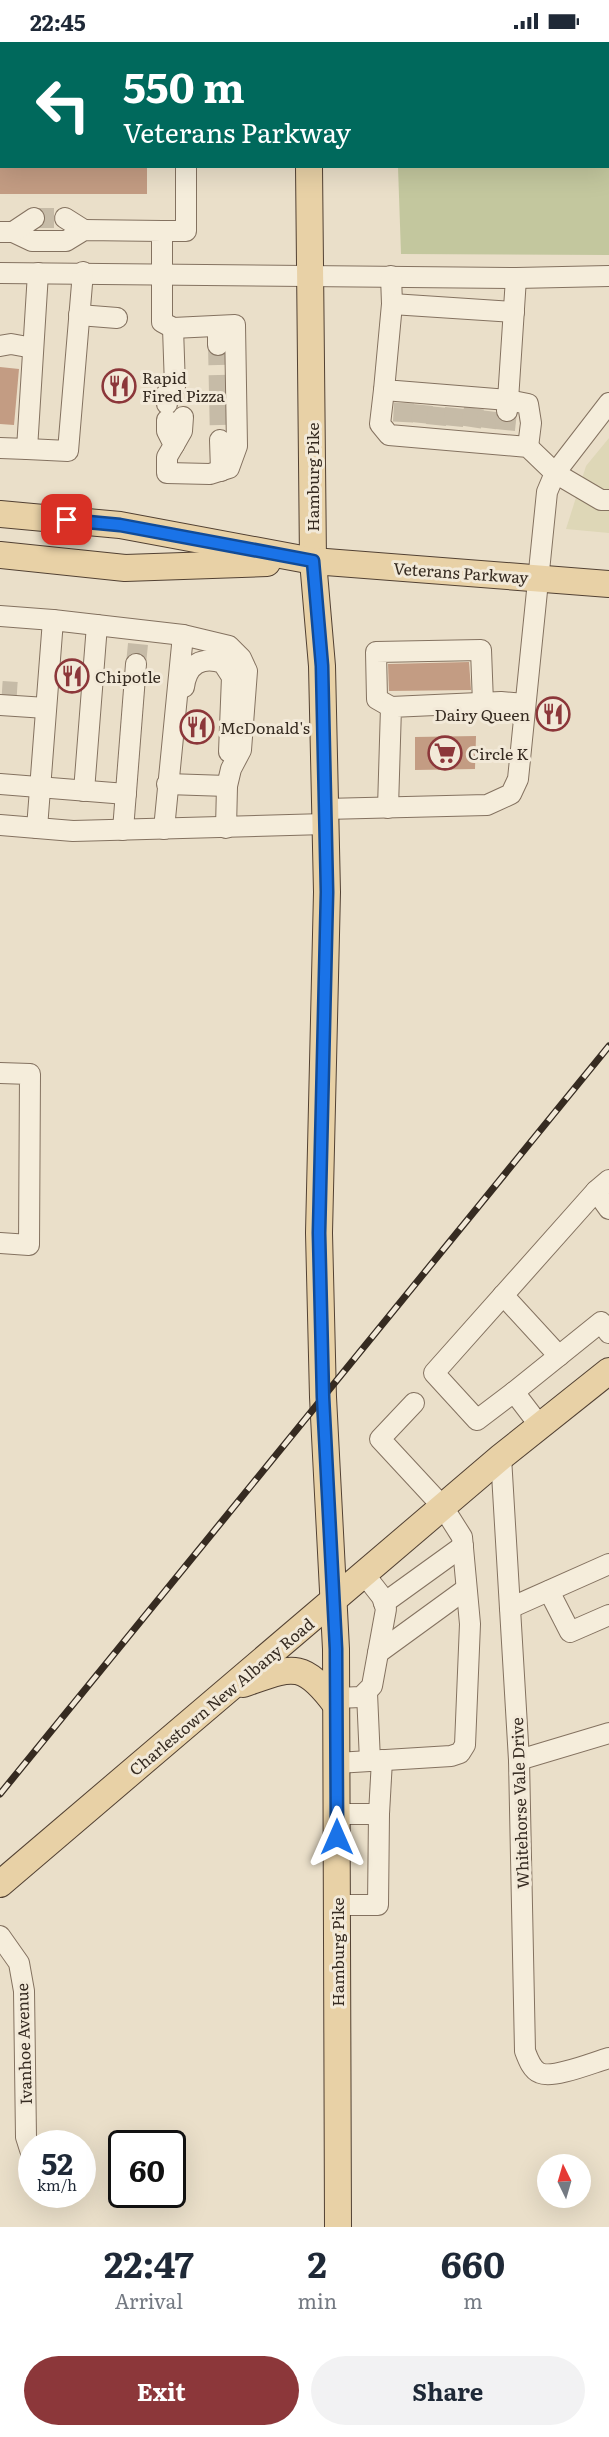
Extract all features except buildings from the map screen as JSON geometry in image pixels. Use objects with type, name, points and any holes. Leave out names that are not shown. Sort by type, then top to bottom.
[{"type":"main road","name":"Hamburg Pike","points":[[309,168],[313,561],[322,666],[327,892],[319,1233],[336,1701],[338,2227]]},
{"type":"main road","name":"Veterans Parkway","points":[[0,514],[120,525],[313,561],[609,584]]},
{"type":"main road","name":"Veterans Parkway","points":[[0,555],[125,568],[313,561]]},
{"type":"main road","name":"Charlestown New Albany Road","points":[[0,1884],[501,1457],[609,1371]]},
{"type":"main road","points":[[228,1690],[283,1670],[295,1670],[318,1682],[336,1701]]},
{"type":"street","points":[[65,218],[84,230],[186,231],[186,168]]},
{"type":"street","points":[[7,232],[34,218]]},
{"type":"street","points":[[7,232],[32,241],[66,241],[84,230]]},
{"type":"street","points":[[162,231],[162,321],[173,328],[218,336],[236,325],[237,446],[229,468],[221,471],[210,474],[167,473],[171,451],[167,431],[174,406],[173,328]]},
{"type":"street","points":[[0,448],[68,452],[83,272]]},
{"type":"street","points":[[0,273],[83,272],[516,278],[609,276]]},
{"type":"street","points":[[27,449],[38,273]]},
{"type":"street","points":[[391,276],[392,304],[380,424],[389,435],[454,418],[528,405],[531,423],[528,447]]},
{"type":"street","points":[[454,418],[514,312],[516,278]]},
{"type":"street","points":[[392,304],[514,312]]},
{"type":"street","points":[[79,315],[117,318]]},
{"type":"street","points":[[0,346],[11,344],[33,348]]},
{"type":"street","points":[[384,390],[528,447],[555,473],[601,500],[609,500]]},
{"type":"street","points":[[171,451],[160,452],[160,398],[174,406]]},
{"type":"street","points":[[0,825],[73,831],[226,828],[388,808],[487,806],[505,799],[515,787],[518,779],[547,492],[555,473],[609,403]]},
{"type":"street","points":[[220,440],[221,471]]},
{"type":"street","points":[[0,616],[97,625],[138,637],[183,634],[229,646],[241,658],[247,671],[241,750],[229,778]]},
{"type":"street","points":[[38,828],[40,708],[53,620]]},
{"type":"street","points":[[84,791],[97,625]]},
{"type":"street","points":[[164,829],[183,634]]},
{"type":"street","points":[[483,703],[481,650],[376,652],[377,699],[391,707],[483,703],[525,704]]},
{"type":"street","points":[[168,776],[177,759],[184,682],[189,669],[198,661],[211,659],[223,663],[232,677],[226,828]]},
{"type":"street","points":[[123,830],[136,664]]},
{"type":"street","points":[[5,695],[40,708]]},
{"type":"street","points":[[388,808],[391,707]]},
{"type":"street","points":[[168,776],[229,778]]},
{"type":"street","points":[[0,784],[126,794]]},
{"type":"street","points":[[0,1073],[30,1074],[29,1245],[0,1243]]},
{"type":"street","points":[[602,1186],[609,1209]]},
{"type":"street","points":[[602,1186],[434,1373],[477,1420],[559,1356],[606,1323]]},
{"type":"street","points":[[503,1295],[559,1356]]},
{"type":"street","points":[[514,1392],[540,1426]]},
{"type":"street","points":[[337,1763],[452,1756],[460,1753],[465,1745],[470,1624],[462,1537],[443,1507],[380,1438],[414,1403]]},
{"type":"street","name":"Whitehorse Vale Drive","points":[[501,1457],[519,1760],[525,2051],[530,2064],[539,2073],[550,2075],[609,2058]]},
{"type":"street","points":[[384,1603],[463,1546]]},
{"type":"street","points":[[510,1608],[609,1564]]},
{"type":"street","points":[[337,1905],[378,1905],[380,1814],[368,1693],[372,1686],[384,1626],[384,1603],[364,1574]]},
{"type":"street","points":[[378,1653],[466,1589]]},
{"type":"street","points":[[549,1591],[570,1632],[609,1615]]},
{"type":"street","points":[[336,1701],[368,1693]]},
{"type":"street","points":[[519,1760],[607,1739]]},
{"type":"street","points":[[337,1814],[380,1814]]},
{"type":"street","name":"Ivanhoe Avenue","points":[[0,1936],[19,1964],[24,1991],[26,2130]]},
{"type":"shaded area","points":[[609,438],[609,533],[566,529],[586,466]]},
{"type":"green space","points":[[398,168],[609,168],[609,255],[401,254]]},
{"type":"tunnel","points":[[34,218],[65,218]]},
{"type":"tunnel","points":[[218,345],[220,440]]},
{"type":"tunnel","points":[[403,422],[404,403]]},
{"type":"tunnel","points":[[421,423],[423,405]]},
{"type":"tunnel","points":[[436,425],[438,407]]},
{"type":"tunnel","points":[[453,426],[455,408]]},
{"type":"tunnel","points":[[471,427],[474,408]]},
{"type":"tunnel","points":[[486,428],[488,411]]},
{"type":"tunnel","points":[[505,430],[507,411]]},
{"type":"tunnel","points":[[136,664],[138,644]]},
{"type":"tunnel","points":[[2,691],[17,692]]},
{"type":"railway","points":[[0,1794],[609,1046]]},
{"type":"place","name":"Rapid Fired Pizza","points":[[119,386]]},
{"type":"place","name":"Chipotle","points":[[72,676]]},
{"type":"place","name":"Dairy Queen","points":[[553,714]]},
{"type":"place","name":"McDonald's","points":[[197,727]]},
{"type":"place","name":"Circle K","points":[[445,753]]},
{"type":"route","points":[[67,520],[120,525],[313,561],[322,666],[327,892],[319,1233],[323,1397],[336,1649],[337,1837]]}]
